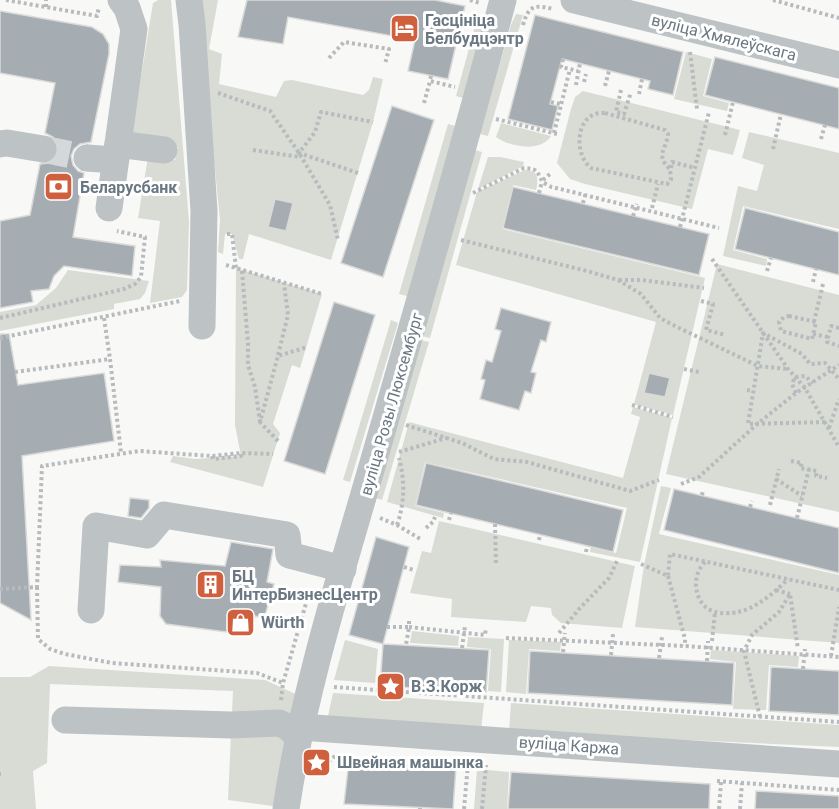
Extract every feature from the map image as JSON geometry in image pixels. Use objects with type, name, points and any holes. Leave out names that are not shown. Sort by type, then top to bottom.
[{"type":"street","points":[[109,208],[134,29],[127,8],[121,0]]},
{"type":"street","points":[[189,0],[204,211],[202,326]]},
{"type":"street","name":"вуліца Хмялеўскага","points":[[574,0],[839,65]]},
{"type":"street","name":"вуліца Розы Люксембург","points":[[286,809],[299,732],[343,569],[418,311],[492,1]]},
{"type":"street","points":[[2,141],[42,149]]},
{"type":"street","points":[[87,158],[116,152],[164,150]]},
{"type":"street","points":[[91,610],[96,526],[147,535],[164,515],[287,535],[289,555],[343,569]]},
{"type":"street","points":[[65,720],[231,725],[279,723],[299,732]]},
{"type":"street","name":"вуліца Каржа","points":[[299,732],[839,764]]},
{"type":"path","points":[[6,0],[98,16],[100,0]]},
{"type":"path","points":[[45,7],[46,0]]},
{"type":"path","points":[[470,0],[492,1]]},
{"type":"path","points":[[773,0],[789,2],[839,18]]},
{"type":"path","points":[[329,58],[344,42],[389,50],[385,64]]},
{"type":"path","points":[[688,43],[697,109]]},
{"type":"path","points":[[563,59],[561,67],[578,71]]},
{"type":"path","points":[[576,85],[580,63]]},
{"type":"path","points":[[495,119],[555,134],[570,69]]},
{"type":"path","points":[[605,86],[609,71]]},
{"type":"path","points":[[584,82],[586,74]]},
{"type":"path","points":[[424,103],[430,76]]},
{"type":"path","points":[[639,94],[642,79]]},
{"type":"path","points":[[430,81],[458,88]]},
{"type":"path","points":[[197,88],[207,89],[270,111],[330,205],[338,240]]},
{"type":"path","points":[[621,90],[616,112],[624,114],[632,92]]},
{"type":"path","points":[[551,102],[561,104]]},
{"type":"path","points":[[725,135],[733,102]]},
{"type":"path","points":[[300,155],[315,132],[321,112],[373,122]]},
{"type":"path","points":[[680,227],[709,112]]},
{"type":"path","points":[[670,169],[661,157],[668,134],[665,130],[605,113],[593,115],[585,124],[579,144],[585,164],[591,168],[658,184],[667,184],[671,180],[672,162],[695,168]]},
{"type":"path","points":[[773,149],[781,114]]},
{"type":"path","points":[[821,140],[825,125]]},
{"type":"path","points":[[253,150],[300,155],[358,173]]},
{"type":"path","points":[[472,193],[524,168],[532,168],[552,188],[636,206],[719,228]]},
{"type":"path","points":[[539,193],[543,181],[550,174]]},
{"type":"path","points":[[652,207],[658,184]]},
{"type":"path","points":[[583,203],[585,194]]},
{"type":"path","points":[[633,216],[636,206]]},
{"type":"path","points":[[0,318],[124,289],[138,281],[141,277],[146,237],[106,228],[109,208]]},
{"type":"path","points":[[460,240],[618,280],[641,294],[660,318],[758,366],[788,369]]},
{"type":"path","points":[[767,271],[771,258]]},
{"type":"path","points":[[712,259],[788,369],[805,388],[839,447]]},
{"type":"path","points":[[236,268],[322,294]]},
{"type":"path","points":[[813,282],[816,269]]},
{"type":"path","points":[[242,271],[248,365],[255,387],[260,422],[278,441]]},
{"type":"path","points":[[618,280],[642,280],[704,288]]},
{"type":"path","points":[[260,422],[288,315],[284,283]]},
{"type":"path","points":[[814,322],[789,316],[781,319],[779,327],[785,333],[812,339],[823,284]]},
{"type":"path","points":[[0,338],[190,299]]},
{"type":"path","points":[[701,301],[713,304],[706,330],[726,335]]},
{"type":"path","points":[[104,318],[121,453]]},
{"type":"path","points":[[839,328],[831,326],[826,342],[839,346]]},
{"type":"path","points":[[763,333],[748,424],[825,422]]},
{"type":"path","points":[[763,333],[802,354],[810,364],[825,363],[839,379]]},
{"type":"path","points":[[813,333],[828,337]]},
{"type":"path","points":[[278,356],[307,347]]},
{"type":"path","points":[[15,372],[110,359]]},
{"type":"path","points":[[681,484],[699,477],[756,425],[796,393],[839,365]]},
{"type":"path","points":[[684,369],[699,372]]},
{"type":"path","points":[[795,377],[805,376],[813,383]]},
{"type":"path","points":[[795,377],[792,384],[796,393]]},
{"type":"path","points":[[747,390],[753,391]]},
{"type":"path","points":[[829,429],[839,399]]},
{"type":"path","points":[[632,405],[673,417]]},
{"type":"path","points":[[405,425],[462,443],[494,459],[526,462],[630,491],[659,480]]},
{"type":"path","points":[[398,525],[403,508],[404,475],[397,452],[447,438]]},
{"type":"path","points":[[273,454],[241,453],[212,456],[139,451],[42,466],[37,587],[38,639],[50,649],[65,654],[112,663],[257,674],[283,683]]},
{"type":"path","points":[[791,461],[802,463],[800,468],[817,471],[816,476],[827,478]]},
{"type":"path","points":[[770,505],[779,469]]},
{"type":"path","points":[[797,518],[809,470]]},
{"type":"path","points":[[776,479],[802,496]]},
{"type":"path","points":[[702,495],[703,489]]},
{"type":"path","points":[[750,507],[752,501]]},
{"type":"path","points":[[449,520],[451,513]]},
{"type":"path","points":[[376,516],[398,525],[422,540]]},
{"type":"path","points":[[426,528],[435,517]]},
{"type":"path","points":[[495,524],[496,564]]},
{"type":"path","points":[[539,540],[540,535]]},
{"type":"path","points":[[586,552],[587,546]]},
{"type":"path","points":[[685,646],[668,576],[670,554],[839,590]]},
{"type":"path","points":[[559,633],[609,578],[618,559]]},
{"type":"path","points":[[705,562],[700,567],[696,586],[704,606],[715,612],[738,612],[756,605],[788,579]]},
{"type":"path","points":[[641,564],[668,576]]},
{"type":"path","points":[[404,567],[414,570]]},
{"type":"path","points":[[0,589],[37,587]]},
{"type":"path","points":[[776,590],[790,594]]},
{"type":"path","points":[[790,594],[798,649]]},
{"type":"path","points":[[759,717],[744,651],[752,635],[779,612],[790,594]]},
{"type":"path","points":[[831,656],[839,607]]},
{"type":"path","points":[[707,661],[715,612]]},
{"type":"path","points":[[406,645],[409,621]]},
{"type":"path","points":[[462,648],[465,626]]},
{"type":"path","points":[[387,627],[485,635],[486,628]]},
{"type":"path","points":[[563,652],[565,633]]},
{"type":"path","points":[[611,655],[613,634]]},
{"type":"path","points":[[659,658],[662,637]]},
{"type":"path","points":[[506,638],[744,651],[805,652],[839,657]]},
{"type":"path","points":[[803,669],[805,652]]},
{"type":"path","points":[[330,686],[839,722]]},
{"type":"path","points":[[313,776],[336,755]]},
{"type":"path","points":[[464,809],[468,764]]},
{"type":"path","points":[[482,809],[486,765]]},
{"type":"path","points":[[719,809],[721,782]]},
{"type":"path","points":[[730,783],[839,790]]},
{"type":"path","points":[[740,809],[742,783]]},
{"type":"shaded area","points":[[158,0],[171,0],[189,222],[187,290],[182,297],[150,303],[160,221],[138,218],[148,157],[175,160],[178,147],[131,139],[153,3]]},
{"type":"shaded area","points":[[198,0],[218,0],[209,49],[222,54],[219,84],[276,97],[284,81],[292,80],[363,95],[369,90],[373,77],[383,79],[373,122],[331,260],[249,234],[243,259],[239,259],[232,234],[225,234],[223,254],[218,252],[220,220]]},
{"type":"shaded area","points":[[516,14],[523,15],[488,136],[480,134],[511,25]]},
{"type":"shaded area","points":[[477,19],[484,21],[463,98],[456,96]]},
{"type":"shaded area","points":[[686,52],[712,59],[703,96],[729,103],[727,111],[674,99]]},
{"type":"shaded area","points":[[583,91],[740,130],[733,155],[708,149],[692,209],[570,179],[557,163],[575,97]]},
{"type":"shaded area","points":[[501,123],[551,136],[540,145],[517,146],[496,137]]},
{"type":"shaded area","points":[[448,124],[455,126],[407,296],[399,294]]},
{"type":"shaded area","points":[[749,132],[839,153],[839,229],[743,206],[733,250],[767,259],[766,266],[723,256],[738,186],[757,191],[764,165],[742,158]]},
{"type":"shaded area","points":[[475,150],[482,152],[430,338],[422,336]]},
{"type":"shaded area","points":[[488,157],[524,162],[523,166],[478,189]]},
{"type":"shaded area","points":[[525,170],[535,173],[536,190],[513,185],[502,229],[705,278],[673,415],[634,404],[656,322],[456,265],[477,192]]},
{"type":"shaded area","points":[[717,264],[839,295],[839,512],[666,474]]},
{"type":"shaded area","points":[[236,268],[322,294],[300,368],[292,365],[273,424],[280,433],[263,487],[170,462],[173,456],[195,459],[241,456],[235,425]]},
{"type":"shaded area","points":[[68,270],[149,281],[140,299],[114,304],[114,309],[0,331],[0,312],[36,305],[56,288]]},
{"type":"shaded area","points":[[391,320],[398,323],[350,482],[343,480]]},
{"type":"shaded area","points":[[420,340],[429,342],[382,500],[375,498]]},
{"type":"shaded area","points":[[633,407],[672,418],[640,562],[590,552],[591,547],[616,553],[627,508],[425,462],[415,506],[444,513],[443,518],[387,502],[409,422],[623,478],[640,417],[631,414]]},
{"type":"shaded area","points":[[661,486],[671,488],[659,534],[839,575],[839,643],[635,627],[644,565]]},
{"type":"shaded area","points":[[439,521],[635,566],[622,628],[561,623],[552,615],[551,608],[531,606],[526,622],[451,617],[452,599],[410,593],[422,551],[431,553]]},
{"type":"shaded area","points":[[412,631],[459,636],[458,646],[410,643]]},
{"type":"shaded area","points":[[468,637],[504,639],[501,692],[488,691],[491,649],[467,647]]},
{"type":"shaded area","points":[[345,640],[378,649],[375,683],[334,680]]},
{"type":"shaded area","points":[[509,640],[561,642],[560,651],[529,649],[526,694],[506,692]]},
{"type":"shaded area","points":[[711,650],[799,656],[798,667],[769,665],[766,710],[733,709],[736,662],[710,659]]},
{"type":"shaded area","points":[[49,666],[265,680],[302,697],[280,807],[228,800],[233,691],[50,684],[47,763],[33,771],[36,809],[0,809],[0,677],[30,677]]},
{"type":"shaded area","points":[[333,693],[484,703],[481,730],[328,716]]},
{"type":"shaded area","points":[[511,703],[839,725],[839,747],[509,732]]},
{"type":"shaded area","points":[[477,769],[509,772],[507,809],[474,809]]},
{"type":"building","points":[[247,0],[435,0],[465,6],[448,79],[408,71],[415,40],[288,17],[283,44],[238,37]]},
{"type":"building","name":"Беларусбанк","points":[[0,11],[92,27],[103,34],[109,44],[109,54],[91,142],[80,144],[71,156],[73,165],[78,171],[84,173],[73,237],[135,246],[132,276],[64,266],[54,276],[49,289],[31,291],[33,302],[0,308],[0,221],[30,215],[40,164],[49,163],[55,159],[59,151],[53,137],[45,133],[55,83],[0,73]]},
{"type":"building","points":[[535,15],[683,52],[673,95],[648,89],[650,81],[562,59],[550,104],[558,106],[552,130],[508,119]]},
{"type":"building","points":[[715,57],[839,88],[839,129],[705,95]]},
{"type":"building","points":[[392,106],[434,120],[383,277],[341,263]]},
{"type":"building","points":[[513,187],[709,234],[699,275],[503,228]]},
{"type":"building","points":[[275,199],[293,203],[286,231],[268,227]]},
{"type":"building","points":[[745,208],[839,232],[839,275],[735,249]]},
{"type":"building","points":[[334,302],[375,315],[325,474],[284,461]]},
{"type":"building","points":[[501,308],[551,322],[546,342],[541,340],[531,372],[536,373],[531,393],[525,391],[519,410],[480,399],[485,380],[481,379],[486,360],[492,362],[501,331],[495,329]]},
{"type":"building","points":[[0,334],[9,334],[18,385],[104,373],[114,441],[22,456],[31,620],[0,603]]},
{"type":"building","points":[[649,373],[670,378],[665,397],[644,393]]},
{"type":"building","points":[[426,463],[623,510],[613,552],[416,505]]},
{"type":"building","points":[[674,489],[839,528],[839,573],[664,530]]},
{"type":"building","points":[[130,498],[149,500],[149,508],[141,518],[128,516]]},
{"type":"building","points":[[376,537],[409,547],[383,644],[349,635]]},
{"type":"building","name":"БЦ ИнтерБизнесЦентр","points":[[231,542],[273,549],[267,582],[274,584],[264,619],[255,616],[249,635],[166,624],[160,616],[161,587],[118,582],[120,565],[161,567],[160,560],[225,566]]},
{"type":"building","points":[[383,644],[489,650],[486,692],[380,686]]},
{"type":"building","points":[[530,651],[734,663],[732,705],[528,693]]},
{"type":"building","points":[[771,667],[839,671],[839,715],[769,711]]},
{"type":"building","points":[[349,760],[456,767],[453,809],[344,804]]},
{"type":"building","points":[[511,772],[710,784],[709,809],[508,809]]},
{"type":"building","points":[[756,791],[839,796],[839,809],[755,809]]},
{"type":"tunnel","points":[[43,149],[87,158]]},
{"type":"place","name":"Гасцініца Белбудцэнтр","points":[[404,29]]},
{"type":"place","name":"Беларусбанк","points":[[59,187]]},
{"type":"place","name":"БЦ ИнтерБизнесЦентр","points":[[211,585]]},
{"type":"place","name":"Würth","points":[[240,622]]},
{"type":"place","name":"В.З.Корж","points":[[390,686]]},
{"type":"place","name":"Швейная машынка","points":[[316,762]]}]
